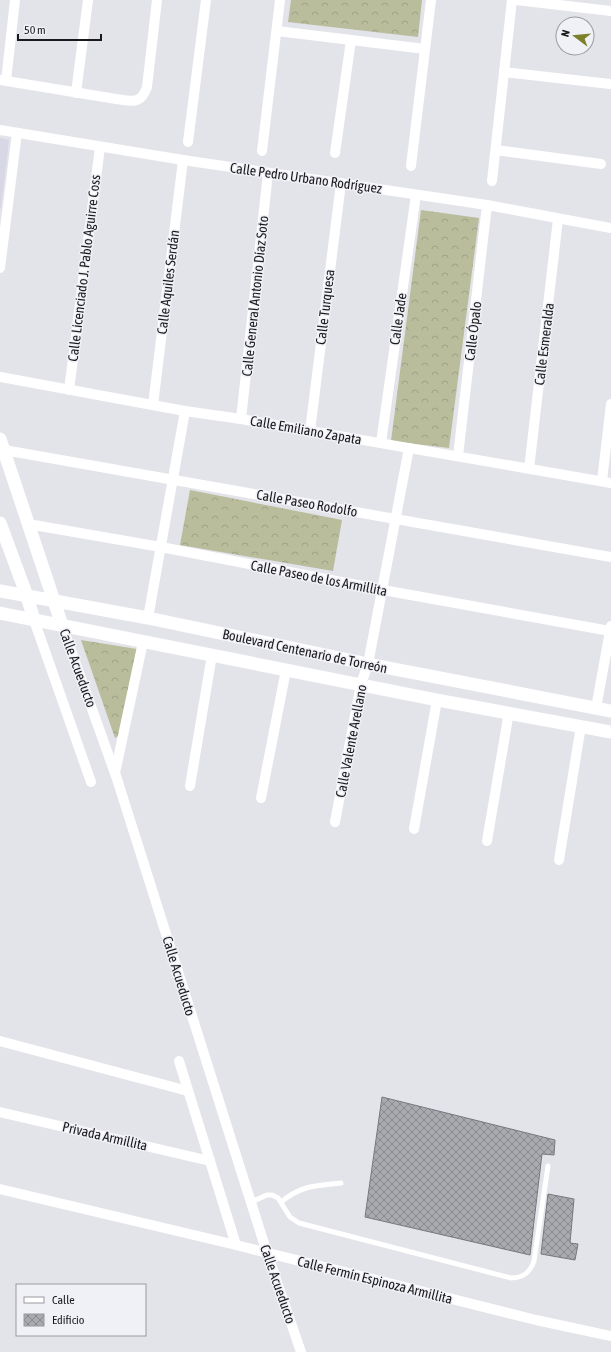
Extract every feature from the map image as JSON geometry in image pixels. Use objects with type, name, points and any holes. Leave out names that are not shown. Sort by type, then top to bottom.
[{"type":"street","points":[[15,0],[3,80],[76,93],[136,101],[145,95],[147,87],[157,0]]},
{"type":"street","points":[[76,93],[88,0]]},
{"type":"street","points":[[188,142],[206,0]]},
{"type":"street","points":[[262,151],[280,0]]},
{"type":"street","points":[[411,166],[431,0]]},
{"type":"street","points":[[492,181],[512,0]]},
{"type":"street","points":[[516,0],[611,11]]},
{"type":"street","points":[[277,31],[425,49]]},
{"type":"street","points":[[335,153],[351,40]]},
{"type":"street","points":[[504,72],[610,84]]},
{"type":"street","name":"Calle Pedro Urbano Rodríguez","points":[[0,130],[182,160],[487,205],[611,228]]},
{"type":"street","points":[[0,268],[17,133]]},
{"type":"street","name":"Calle Licenciado J. Pablo Aguirre Coss","points":[[69,390],[100,147]]},
{"type":"street","points":[[496,150],[601,164]]},
{"type":"street","name":"Calle Aquiles Serdán","points":[[153,405],[182,160]]},
{"type":"street","name":"Calle General Antonio Díaz Soto","points":[[241,419],[268,173]]},
{"type":"street","name":"Calle Turquesa","points":[[310,431],[341,183]]},
{"type":"street","name":"Calle Jade","points":[[381,443],[416,195]]},
{"type":"street","name":"Calle Ópalo","points":[[458,456],[487,205]]},
{"type":"street","name":"Calle Esmeralda","points":[[529,469],[558,219]]},
{"type":"street","name":"Calle Emiliano Zapata","points":[[0,377],[185,411],[241,419],[606,482]]},
{"type":"street","points":[[606,482],[611,404]]},
{"type":"street","points":[[148,618],[185,411]]},
{"type":"street","name":"Calle Paseo Rodolfo","points":[[2,445],[173,480],[611,557]]},
{"type":"street","name":"Calle Acueducto","points":[[2,445],[62,625],[115,773],[250,1202],[301,1352]]},
{"type":"street","name":"Calle Valente Arellano","points":[[335,822],[364,675],[383,590],[409,448]]},
{"type":"street","name":"Calle Acueducto","points":[[0,524],[27,596],[91,782]]},
{"type":"street","name":"Calle Paseo de los Armillita","points":[[28,524],[161,547],[383,590],[611,628]]},
{"type":"street","name":"Boulevard Centenario de Torreón","points":[[0,591],[148,618],[364,675],[437,700],[611,732]]},
{"type":"street","name":"Boulevard Centenario de Torreón","points":[[0,613],[286,670],[364,675],[611,711]]},
{"type":"street","points":[[596,708],[611,628]]},
{"type":"street","points":[[115,773],[143,642]]},
{"type":"street","points":[[190,786],[217,656],[228,650],[364,675]]},
{"type":"street","points":[[261,798],[286,670]]},
{"type":"street","points":[[414,829],[437,700]]},
{"type":"street","points":[[487,841],[508,712]]},
{"type":"street","points":[[559,860],[581,726]]},
{"type":"street","points":[[0,1041],[188,1091]]},
{"type":"street","points":[[180,1060],[188,1091],[236,1245]]},
{"type":"street","name":"Privada Armillita","points":[[0,1112],[210,1161]]},
{"type":"street","name":"Calle Fermín Espinoza Armillita","points":[[0,1189],[236,1245],[536,1320],[611,1336]]},
{"type":"lane","points":[[250,1202],[267,1195],[272,1195],[278,1198],[290,1217],[299,1223],[504,1276],[519,1278],[529,1271],[534,1261],[548,1166]]},
{"type":"lane","points":[[281,1202],[294,1193],[305,1188],[341,1183]]},
{"type":"shaded area","points":[[0,138],[9,140],[1,208],[0,208]]},
{"type":"green space","points":[[291,0],[422,0],[418,37],[288,22]]},
{"type":"green space","points":[[421,210],[479,218],[449,448],[391,441]]},
{"type":"green space","points":[[190,490],[342,520],[333,571],[180,545]]},
{"type":"green space","points":[[81,640],[137,649],[120,735],[115,738]]},
{"type":"building","points":[[382,1097],[555,1140],[554,1155],[542,1154],[530,1255],[365,1217]]},
{"type":"building","points":[[548,1194],[574,1199],[570,1243],[578,1244],[575,1260],[541,1254]]}]
